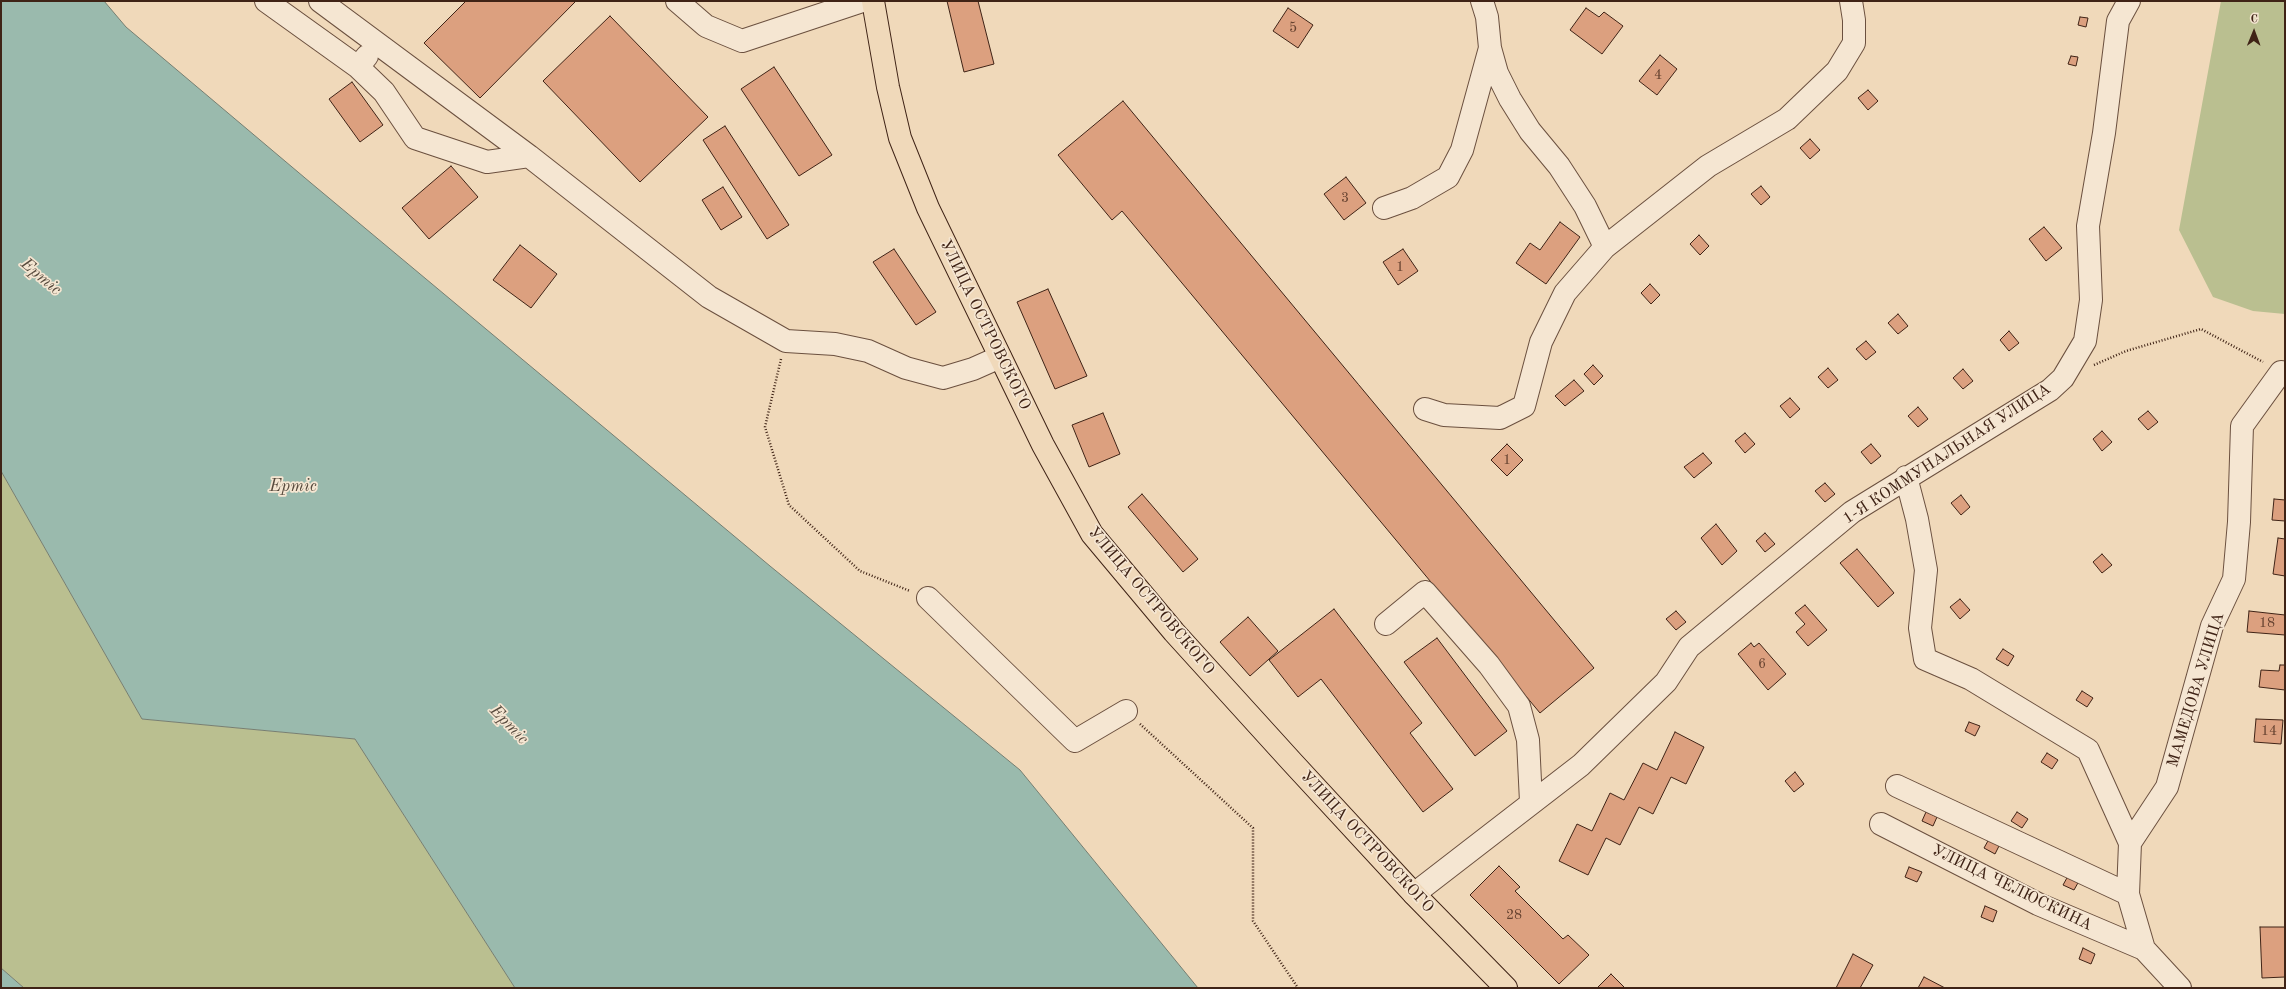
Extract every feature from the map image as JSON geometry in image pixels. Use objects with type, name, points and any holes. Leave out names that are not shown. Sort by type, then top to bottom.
[{"type":"main road","name":"УЛИЦА ОСТРОВСКОГО","points":[[872,1],[888,87],[900,138],[928,208],[1043,445],[1092,534],[1174,632],[1414,894],[1506,988]]},
{"type":"street","points":[[266,1],[358,66],[384,92],[415,138],[487,162],[529,156]]},
{"type":"street","points":[[320,1],[529,156],[709,297],[786,341],[835,344],[868,351],[906,368],[943,378],[973,369],[1000,357]]},
{"type":"street","points":[[677,1],[706,26],[742,41],[862,1]]},
{"type":"street","points":[[1482,1],[1487,17],[1490,48],[1497,72],[1510,99],[1530,131],[1559,166],[1586,206],[1605,247]]},
{"type":"street","points":[[1425,409],[1444,415],[1500,418],[1524,406],[1541,342],[1565,293],[1605,247],[1708,166],[1787,119],[1837,71],[1854,43],[1854,20],[1851,1]]},
{"type":"street","name":"1-Я КОММУНАЛЬНАЯ УЛИЦА","points":[[1414,894],[1531,802],[1582,765],[1666,682],[1689,647],[1852,512],[1906,477],[2050,390],[2063,378],[2085,341],[2091,300],[2088,226],[2104,133],[2118,21],[2129,1]]},
{"type":"street","points":[[358,66],[377,42]]},
{"type":"street","points":[[1384,208],[1412,198],[1448,177],[1462,150],[1490,48]]},
{"type":"street","name":"МАМЕДОВА УЛИЦА","points":[[2130,843],[2167,787],[2212,626],[2234,579],[2239,522],[2242,426],[2281,372]]},
{"type":"street","points":[[1906,477],[1917,519],[1926,570],[1920,628],[1925,659],[1971,679],[2088,750],[2130,843],[2128,894],[2144,949],[2180,988]]},
{"type":"street","points":[[1386,624],[1425,592],[1489,665],[1519,706],[1528,740],[1531,802]]},
{"type":"street","points":[[928,598],[1075,741],[1126,711]]},
{"type":"street","points":[[1897,786],[2128,894]]},
{"type":"street","name":"УЛИЦА ЧЕЛЮСКИНА","points":[[1881,824],[2038,904],[2144,949]]},
{"type":"path","points":[[2091,366],[2126,351],[2201,330],[2281,372]]},
{"type":"path","points":[[786,341],[765,427],[789,505],[860,571],[928,598]]},
{"type":"path","points":[[1126,711],[1253,828],[1253,920],[1298,988]]},
{"type":"green space","points":[[2221,1],[2285,1],[2285,314],[2253,311],[2213,297],[2179,230]]},
{"type":"green space","points":[[1,471],[142,719],[355,739],[515,988],[24,988],[1,968]]},
{"type":"water","name":"Ертіс","points":[[1,1],[104,1],[126,27],[311,183],[770,566],[1020,770],[1198,988],[515,988],[355,739],[142,719],[1,471]]},
{"type":"water","points":[[1,968],[24,988],[1,988]]},
{"type":"building","points":[[466,1],[576,1],[480,98],[424,43]]},
{"type":"building","points":[[947,1],[978,1],[994,64],[964,72]]},
{"type":"building","points":[[1288,8],[1313,25],[1298,48],[1273,31]]},
{"type":"building","points":[[1586,8],[1599,17],[1604,12],[1623,26],[1602,54],[1570,30]]},
{"type":"building","points":[[610,16],[708,117],[640,182],[543,81]]},
{"type":"building","points":[[2080,17],[2088,18],[2086,27],[2078,25]]},
{"type":"building","points":[[1660,55],[1677,69],[1657,95],[1639,81]]},
{"type":"building","points":[[2071,56],[2078,57],[2076,66],[2068,64]]},
{"type":"building","points":[[774,67],[832,155],[799,176],[741,89]]},
{"type":"building","points":[[352,82],[383,125],[360,142],[329,99]]},
{"type":"building","points":[[1868,90],[1878,101],[1868,110],[1858,98]]},
{"type":"building","points":[[1123,101],[1594,668],[1540,713],[1122,211],[1112,220],[1058,155]]},
{"type":"building","points":[[725,126],[789,225],[767,239],[703,140]]},
{"type":"building","points":[[1810,139],[1820,150],[1810,159],[1800,148]]},
{"type":"building","points":[[451,166],[478,197],[429,239],[402,208]]},
{"type":"building","points":[[1346,177],[1366,203],[1344,220],[1324,194]]},
{"type":"building","points":[[1761,186],[1770,197],[1761,205],[1751,194]]},
{"type":"building","points":[[723,187],[742,217],[721,230],[702,200]]},
{"type":"building","points":[[1560,222],[1580,237],[1546,284],[1516,263],[1530,243],[1540,250]]},
{"type":"building","points":[[2044,227],[2062,248],[2046,261],[2029,239]]},
{"type":"building","points":[[1699,235],[1709,246],[1700,255],[1690,244]]},
{"type":"building","points":[[520,245],[557,274],[531,308],[493,280]]},
{"type":"building","points":[[894,249],[936,312],[916,325],[873,262]]},
{"type":"building","points":[[1403,249],[1418,271],[1398,285],[1383,262]]},
{"type":"building","points":[[1650,284],[1660,295],[1651,304],[1641,293]]},
{"type":"building","points":[[1048,289],[1087,376],[1055,389],[1017,302]]},
{"type":"building","points":[[1898,314],[1908,326],[1898,334],[1888,323]]},
{"type":"building","points":[[2009,331],[2019,343],[2009,351],[2000,340]]},
{"type":"building","points":[[1866,341],[1876,352],[1866,360],[1856,349]]},
{"type":"building","points":[[1593,365],[1603,376],[1594,385],[1584,374]]},
{"type":"building","points":[[1828,368],[1838,380],[1828,388],[1818,377]]},
{"type":"building","points":[[1963,369],[1973,381],[1963,389],[1953,378]]},
{"type":"building","points":[[1574,380],[1584,391],[1565,406],[1555,396]]},
{"type":"building","points":[[1790,398],[1800,409],[1790,418],[1780,406]]},
{"type":"building","points":[[1918,407],[1928,419],[1918,427],[1908,416]]},
{"type":"building","points":[[2148,411],[2158,422],[2148,430],[2138,419]]},
{"type":"building","points":[[1103,413],[1120,454],[1089,467],[1072,425]]},
{"type":"building","points":[[2102,431],[2112,442],[2102,451],[2093,439]]},
{"type":"building","points":[[1745,433],[1755,444],[1745,453],[1735,441]]},
{"type":"building","points":[[1507,444],[1523,460],[1507,476],[1491,460]]},
{"type":"building","points":[[1871,444],[1881,456],[1871,464],[1861,452]]},
{"type":"building","points":[[1703,453],[1712,463],[1694,478],[1684,467]]},
{"type":"building","points":[[1825,483],[1835,494],[1825,502],[1815,491]]},
{"type":"building","points":[[1142,494],[1198,559],[1183,572],[1128,507]]},
{"type":"building","points":[[1961,495],[1970,507],[1961,515],[1951,503]]},
{"type":"building","points":[[2274,499],[2285,500],[2285,521],[2272,520]]},
{"type":"building","points":[[1716,524],[1737,551],[1722,565],[1701,538]]},
{"type":"building","points":[[1765,533],[1775,544],[1765,552],[1756,541]]},
{"type":"building","points":[[2278,538],[2285,539],[2285,576],[2273,574]]},
{"type":"building","points":[[1857,549],[1894,593],[1878,607],[1840,563]]},
{"type":"building","points":[[2102,554],[2112,565],[2102,573],[2093,562]]},
{"type":"building","points":[[1960,599],[1970,610],[1960,619],[1950,607]]},
{"type":"building","points":[[1805,605],[1827,630],[1808,646],[1796,632],[1805,624],[1795,613]]},
{"type":"building","points":[[1334,609],[1422,723],[1410,733],[1453,789],[1423,812],[1321,679],[1298,697],[1269,660]]},
{"type":"building","points":[[1676,611],[1686,622],[1676,630],[1666,619]]},
{"type":"building","points":[[2249,611],[2285,615],[2285,635],[2247,632]]},
{"type":"building","points":[[1248,617],[1278,651],[1250,676],[1220,642]]},
{"type":"building","points":[[1437,638],[1507,731],[1475,756],[1404,662]]},
{"type":"building","points":[[1751,643],[1754,647],[1759,643],[1786,674],[1768,690],[1738,654]]},
{"type":"building","points":[[2003,649],[2014,656],[2008,666],[1996,659]]},
{"type":"building","points":[[2280,665],[2285,665],[2285,690],[2259,687],[2261,670],[2279,671]]},
{"type":"building","points":[[2082,691],[2093,698],[2087,707],[2076,700]]},
{"type":"building","points":[[2256,719],[2283,720],[2281,744],[2254,742]]},
{"type":"building","points":[[1969,722],[1980,726],[1975,736],[1965,731]]},
{"type":"building","points":[[1675,732],[1704,747],[1686,784],[1671,777],[1653,814],[1639,807],[1620,845],[1606,838],[1588,875],[1559,861],[1577,824],[1592,831],[1610,793],[1624,800],[1643,763],[1657,770]]},
{"type":"building","points":[[2047,753],[2058,760],[2052,769],[2041,762]]},
{"type":"building","points":[[1795,772],[1804,784],[1794,792],[1785,781]]},
{"type":"building","points":[[1926,812],[1937,817],[1933,826],[1922,821]]},
{"type":"building","points":[[2017,812],[2028,819],[2022,828],[2011,821]]},
{"type":"building","points":[[1989,839],[2000,844],[1995,854],[1984,848]]},
{"type":"building","points":[[1499,866],[1520,887],[1515,891],[1563,939],[1568,935],[1589,955],[1559,984],[1470,895]]},
{"type":"building","points":[[1909,867],[1922,872],[1917,882],[1905,877]]},
{"type":"building","points":[[2068,876],[2079,881],[2074,890],[2063,885]]},
{"type":"building","points":[[1985,906],[1997,911],[1993,922],[1981,917]]},
{"type":"building","points":[[2260,927],[2285,927],[2285,977],[2262,978]]},
{"type":"building","points":[[2083,948],[2095,954],[2091,964],[2079,959]]},
{"type":"building","points":[[1853,954],[1873,965],[1860,988],[1836,988]]},
{"type":"building","points":[[1611,974],[1625,988],[1597,988]]},
{"type":"building","points":[[1924,977],[1945,988],[1918,988]]}]
